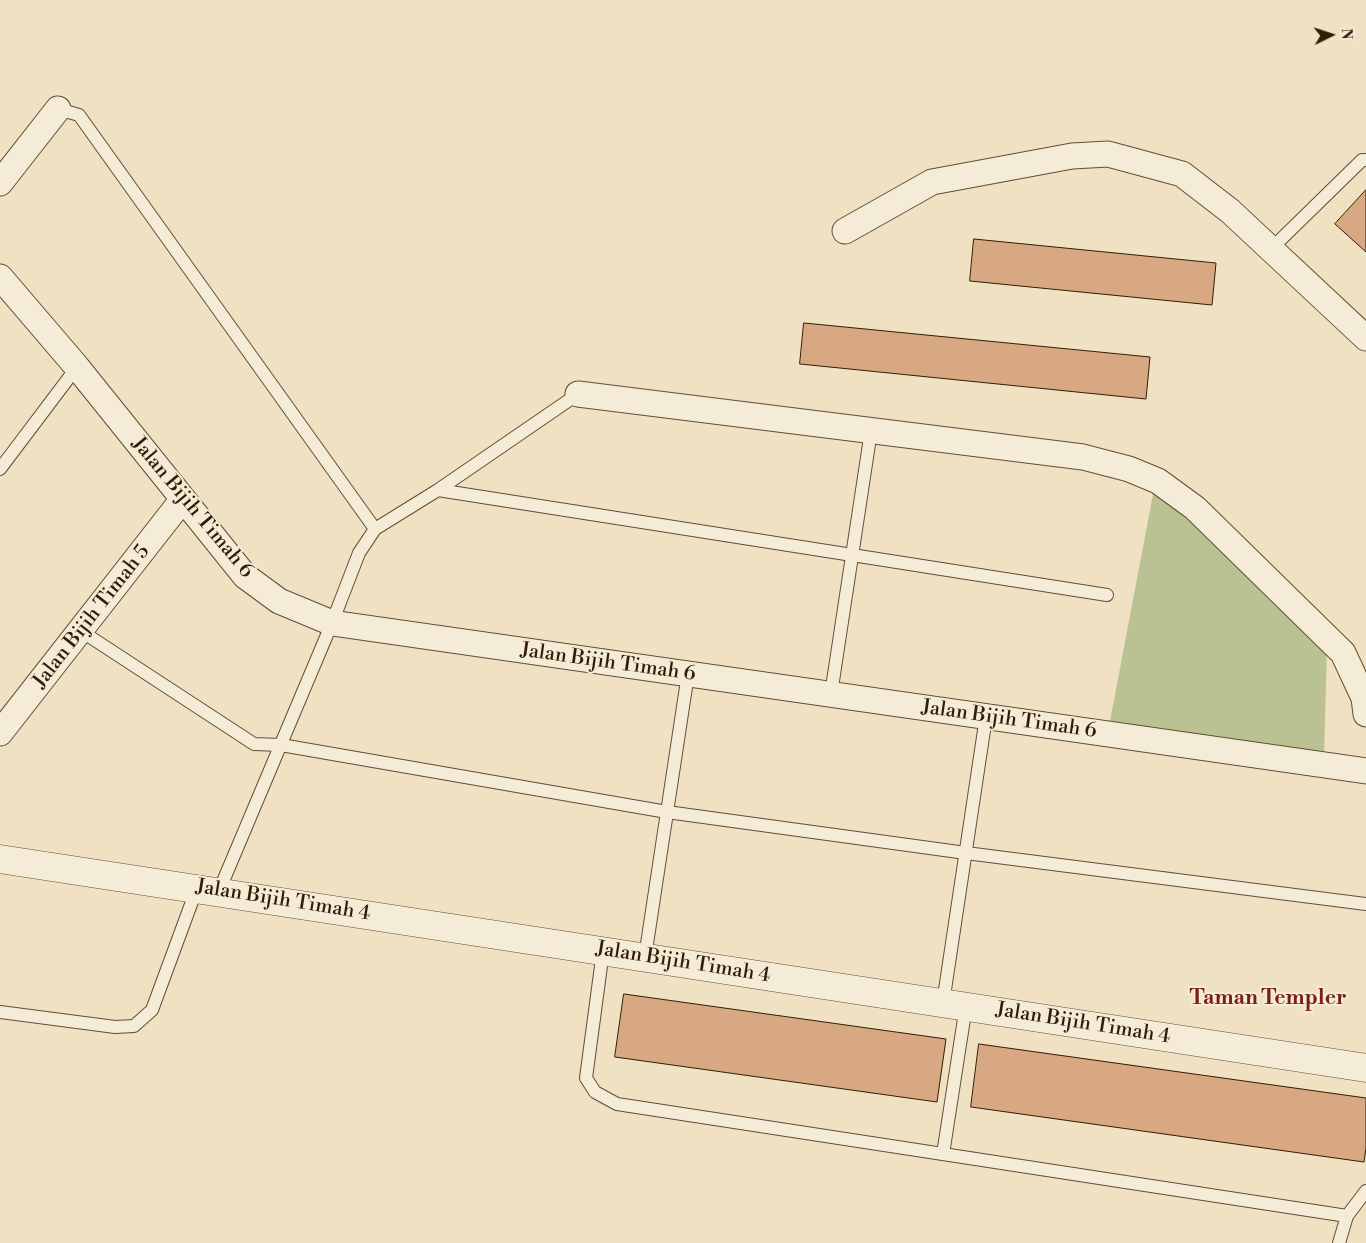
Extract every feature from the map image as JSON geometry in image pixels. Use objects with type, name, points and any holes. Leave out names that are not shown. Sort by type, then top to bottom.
[{"type":"street","points":[[0,183],[58,109]]},
{"type":"street","points":[[845,231],[932,182],[1072,156],[1108,154],[1182,174],[1230,211],[1366,338]]},
{"type":"street","name":"Jalan Bijih Timah 6","points":[[0,277],[77,368],[245,576],[279,601],[332,623],[1366,771]]},
{"type":"street","points":[[578,394],[1083,457],[1129,469],[1158,481],[1195,508],[1343,653],[1364,698],[1366,714]]},
{"type":"street","name":"Jalan Bijih Timah 5","points":[[0,734],[183,500]]},
{"type":"street","name":"Jalan Bijih Timah 4","points":[[0,859],[1366,1068]]},
{"type":"lane","points":[[58,109],[79,115],[375,530]]},
{"type":"lane","points":[[1271,249],[1362,160],[1366,160]]},
{"type":"lane","points":[[0,469],[77,368]]},
{"type":"lane","points":[[0,1012],[115,1027],[134,1026],[152,1010],[208,890],[281,746],[359,553],[375,530],[438,490],[578,394]]},
{"type":"lane","points":[[831,694],[871,431]]},
{"type":"lane","points":[[438,490],[1107,595]]},
{"type":"lane","points":[[80,631],[254,744],[281,746],[666,812],[966,853],[1366,904]]},
{"type":"lane","points":[[645,957],[688,674]]},
{"type":"lane","points":[[943,1154],[966,853],[986,717]]},
{"type":"lane","points":[[603,950],[586,1078],[595,1092],[617,1104],[1347,1216]]},
{"type":"lane","points":[[1339,1243],[1347,1216],[1366,1191]]},
{"type":"green space","points":[[1154,489],[1327,646],[1324,757],[1110,721]]},
{"type":"building","points":[[1366,190],[1366,252],[1335,224]]},
{"type":"building","points":[[974,239],[1216,263],[1212,305],[970,281]]},
{"type":"building","points":[[804,323],[1150,357],[1146,399],[800,364]]},
{"type":"building","points":[[624,994],[946,1039],[937,1102],[615,1057]]},
{"type":"building","points":[[979,1044],[1366,1098],[1366,1148],[1364,1162],[971,1107]]},
{"type":"district","name":"Taman Templer","points":[[1268,999]]}]
